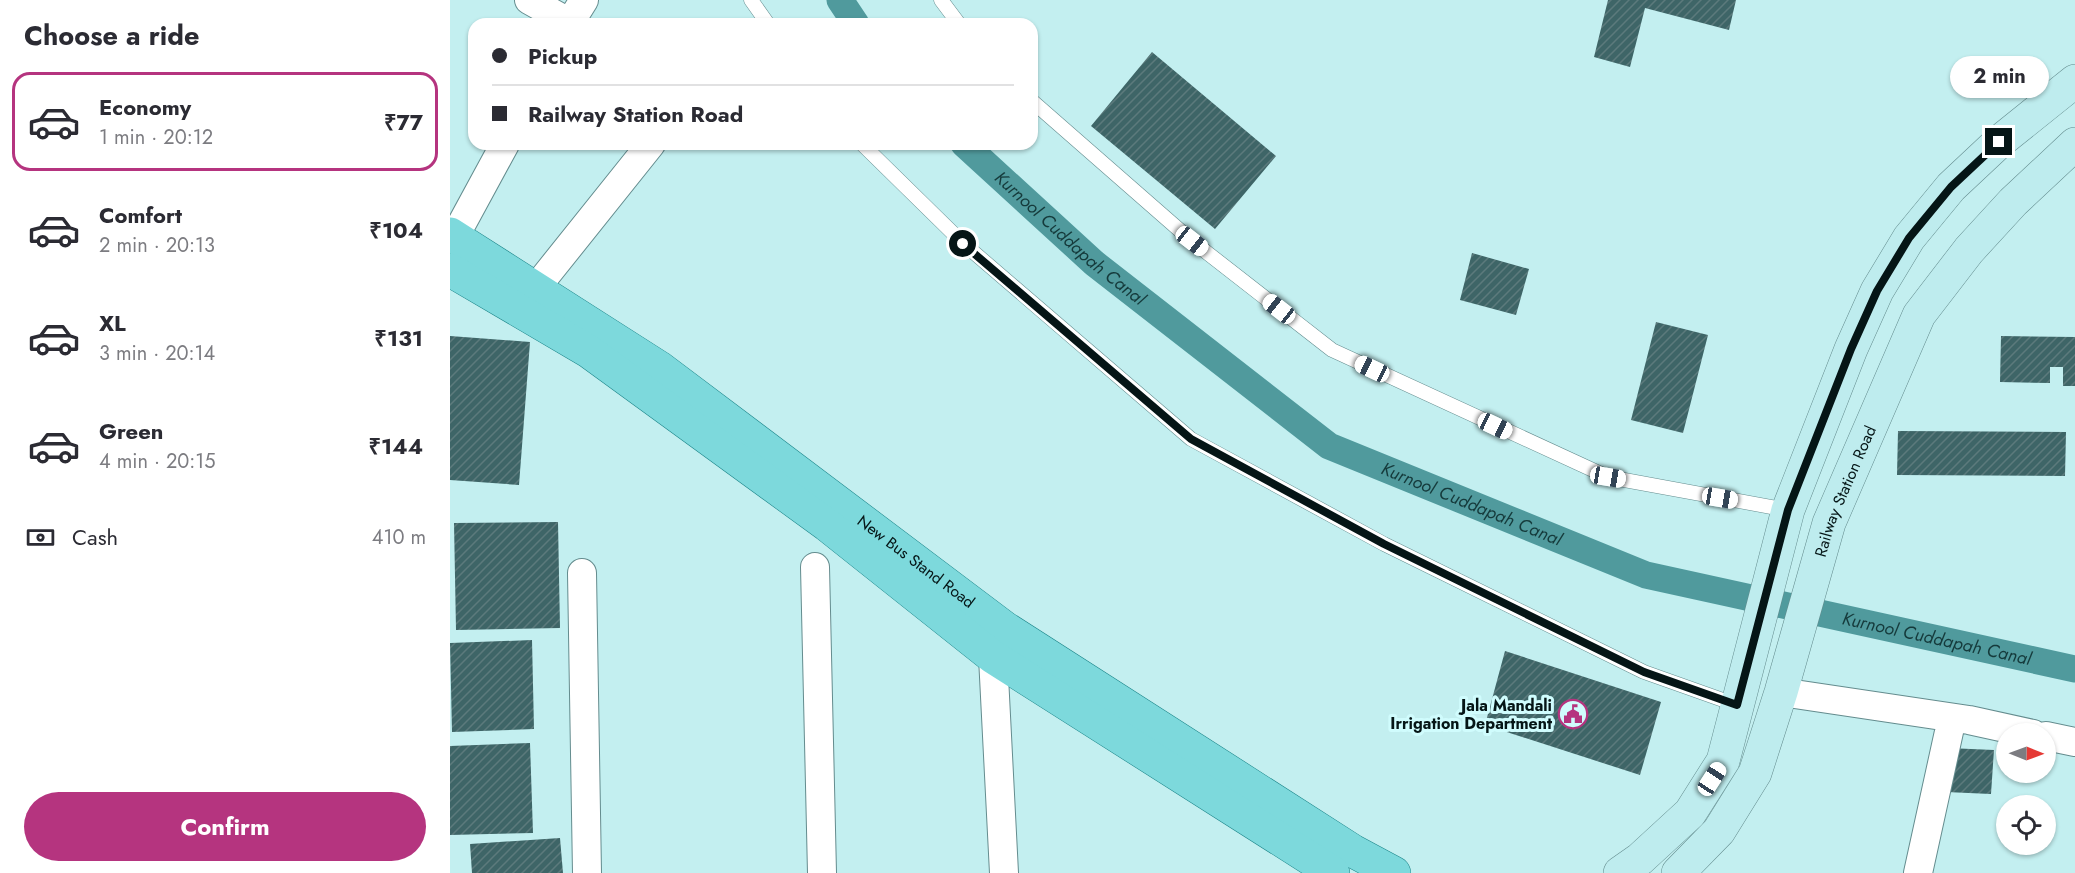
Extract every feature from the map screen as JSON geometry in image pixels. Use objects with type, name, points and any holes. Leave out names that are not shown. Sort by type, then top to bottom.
[{"type":"main road","name":"New Bus Stand Road","points":[[452,235],[660,368],[1005,628],[1353,850],[1394,873]]},
{"type":"main road","name":"New Bus Stand Road","points":[[450,270],[588,351],[827,525],[993,657],[1334,873]]},
{"type":"street","points":[[529,0],[574,18]]},
{"type":"street","points":[[1620,873],[1640,859],[1690,813],[1723,761],[1788,510],[1851,349],[1877,291],[1909,238],[1951,187],[1999,142],[2075,81]]},
{"type":"street","name":"Railway Station Road","points":[[1678,873],[1719,831],[1755,773],[1781,692],[1829,523],[1919,315],[1969,250],[1998,218],[2075,144]]},
{"type":"street","points":[[452,235],[502,150]]},
{"type":"street","points":[[535,289],[646,150]]},
{"type":"street","points":[[815,567],[822,873]]},
{"type":"street","points":[[582,573],[587,873]]},
{"type":"street","points":[[993,657],[1004,873]]},
{"type":"street","points":[[1781,692],[1996,727]]},
{"type":"street","points":[[1918,873],[1952,718]]},
{"type":"street","points":[[2056,738],[2075,742]]},
{"type":"lane","points":[[752,0],[764,18]]},
{"type":"lane","points":[[941,0],[954,18]]},
{"type":"lane","points":[[1038,106],[1192,241],[1332,350],[1608,477],[1788,510]]},
{"type":"lane","points":[[868,150],[963,244],[1191,439],[1384,544],[1644,672],[1739,697]]},
{"type":"building","points":[[1608,0],[1736,0],[1729,30],[1645,8],[1630,67],[1594,57]]},
{"type":"building","points":[[1152,52],[1276,156],[1215,229],[1091,126]]},
{"type":"building","points":[[1472,253],[1529,269],[1516,315],[1460,300]]},
{"type":"building","points":[[1656,322],[1708,335],[1683,433],[1631,420]]},
{"type":"building","points":[[450,336],[530,342],[519,485],[450,480]]},
{"type":"building","points":[[2001,336],[2075,337],[2075,386],[2063,386],[2063,367],[2050,367],[2050,383],[2000,382]]},
{"type":"building","points":[[1898,431],[2066,432],[2065,476],[1897,475]]},
{"type":"building","points":[[558,522],[560,628],[456,630],[454,523]]},
{"type":"building","points":[[532,640],[534,729],[452,732],[450,643]]},
{"type":"building","name":"Jala Mandali Irrigation Department","points":[[1505,651],[1661,702],[1640,775],[1485,725]]},
{"type":"building","points":[[530,743],[533,833],[450,835],[450,746]]},
{"type":"building","points":[[1948,748],[1994,750],[1991,794],[1946,792]]},
{"type":"building","points":[[560,838],[563,873],[472,873],[470,844]]},
{"type":"waterway","name":"Kurnool Cuddapah Canal","points":[[840,0],[852,18]]},
{"type":"waterway","name":"Kurnool Cuddapah Canal","points":[[971,150],[1094,263],[1329,446],[1646,575],[2075,669]]},
{"type":"place","name":"Jala Mandali Irrigation Department","points":[[1573,714]]},
{"type":"route","points":[[963,244],[1191,439],[1384,544],[1644,672],[1737,705],[1788,510],[1851,349],[1877,291],[1909,238],[1951,187],[1999,142]]}]
